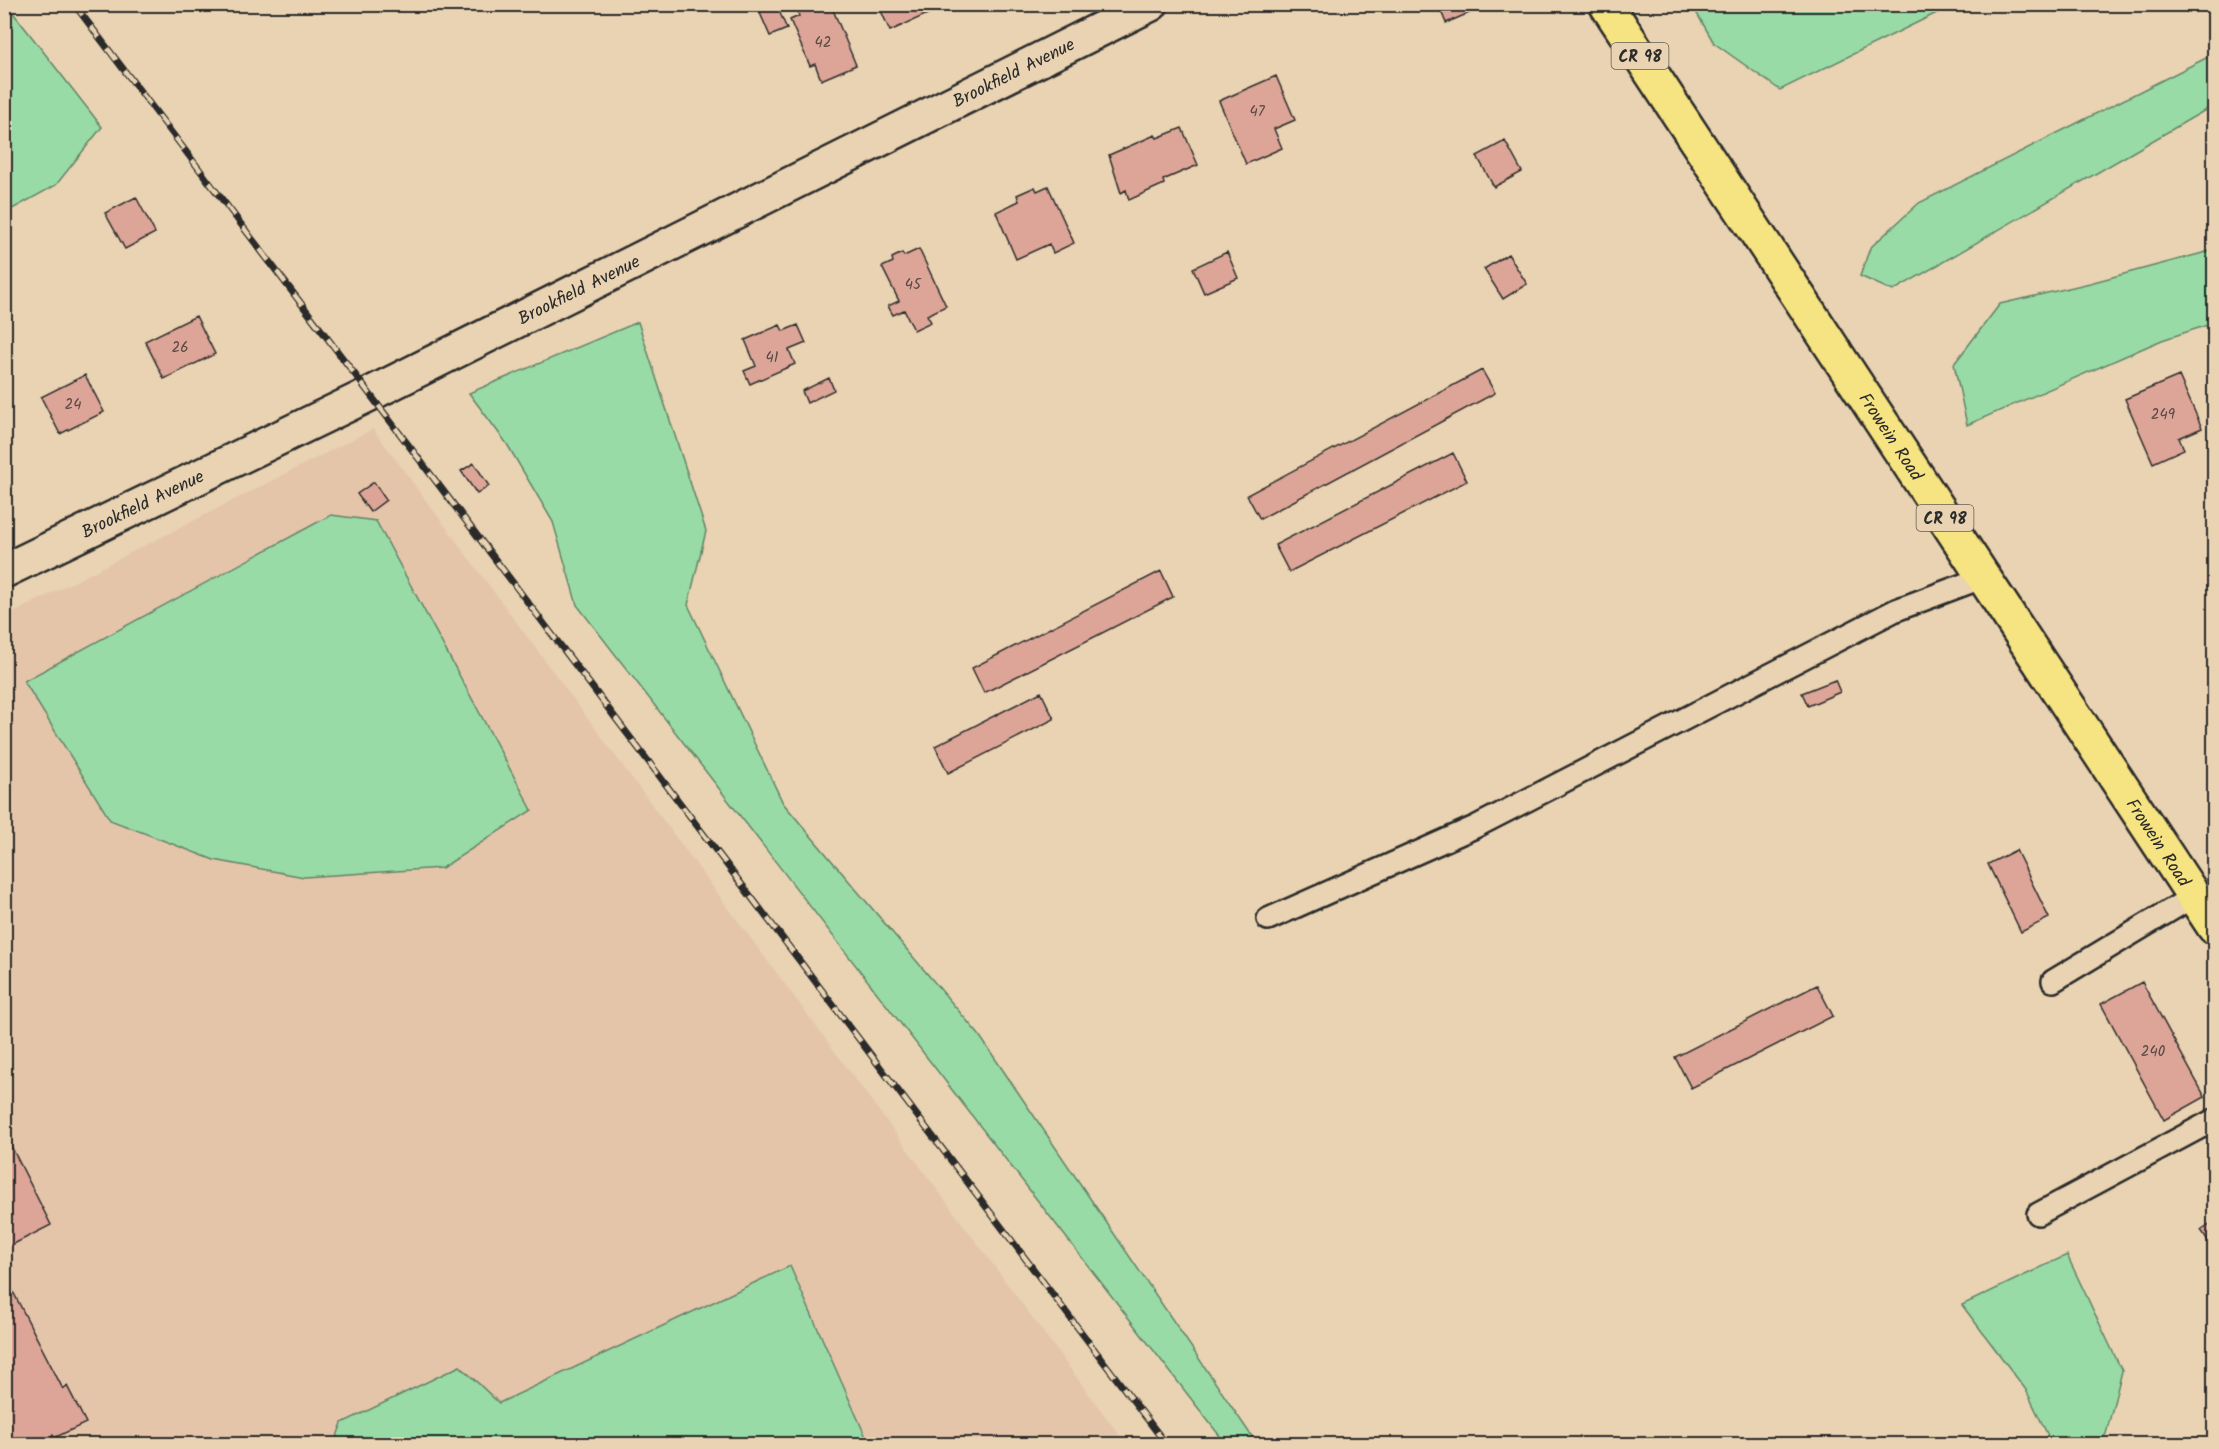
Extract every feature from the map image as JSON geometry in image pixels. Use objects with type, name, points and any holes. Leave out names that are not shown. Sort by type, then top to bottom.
[{"type":"main road","name":"Brookfield Avenue","points":[[4,571],[381,389],[1151,4]]},
{"type":"main road","name":"Frowein Road","points":[[1606,4],[2214,927]]},
{"type":"lane","points":[[1268,919],[1475,827],[1896,610],[1984,577]]},
{"type":"lane","points":[[2052,981],[2194,896]]},
{"type":"lane","points":[[2038,1214],[2214,1120]]},
{"type":"shaded area","points":[[373,429],[1126,1444],[5,1444],[5,617]]},
{"type":"green space","points":[[4,5],[7,5],[102,127],[56,185],[5,213]]},
{"type":"green space","points":[[1692,5],[1953,5],[1780,90],[1714,43]]},
{"type":"green space","points":[[2214,54],[2214,105],[1893,291],[1860,276],[1870,248],[1919,203]]},
{"type":"green space","points":[[2214,250],[2214,323],[2162,340],[1967,425],[1954,364],[2000,304]]},
{"type":"green space","points":[[638,322],[706,531],[688,605],[783,803],[979,1035],[1257,1444],[1226,1444],[577,605],[553,522],[507,444],[469,393]]},
{"type":"green space","points":[[331,515],[376,521],[532,810],[442,868],[304,877],[214,860],[110,820],[24,681]]},
{"type":"green space","points":[[2067,1255],[2122,1371],[2106,1434],[2097,1444],[2052,1444],[2026,1390],[1962,1305]]},
{"type":"green space","points":[[790,1266],[869,1444],[334,1444],[342,1423],[460,1366],[499,1403]]},
{"type":"building","points":[[776,4],[787,29],[770,36],[757,6]]},
{"type":"building","points":[[795,4],[817,4],[819,10],[831,5],[856,65],[821,80],[815,64],[810,66],[790,20],[799,16]]},
{"type":"building","points":[[878,4],[928,4],[932,12],[890,31]]},
{"type":"building","points":[[1438,4],[1474,4],[1476,10],[1446,23]]},
{"type":"building","points":[[1276,76],[1295,120],[1274,129],[1282,148],[1246,164],[1219,101]]},
{"type":"building","points":[[1182,128],[1198,165],[1163,180],[1164,184],[1129,200],[1126,190],[1121,193],[1109,155],[1155,135],[1157,138]]},
{"type":"building","points":[[1505,141],[1522,172],[1494,187],[1477,156]]},
{"type":"building","points":[[1048,186],[1074,243],[1053,253],[1049,244],[1016,259],[996,212],[1019,201],[1017,195],[1035,187],[1037,191]]},
{"type":"building","points":[[136,197],[155,233],[125,249],[105,213]]},
{"type":"building","points":[[919,249],[946,306],[927,315],[931,322],[914,330],[904,310],[893,315],[888,306],[899,301],[882,267],[893,262],[892,258],[902,253],[904,256]]},
{"type":"building","points":[[1227,252],[1238,278],[1204,293],[1193,268]]},
{"type":"building","points":[[1508,254],[1527,284],[1503,299],[1484,269]]},
{"type":"building","points":[[196,316],[215,354],[164,379],[145,341]]},
{"type":"building","points":[[780,325],[783,331],[798,325],[806,343],[789,350],[795,364],[750,384],[744,371],[756,366],[745,340]]},
{"type":"building","points":[[1482,370],[1495,393],[1260,519],[1247,495]]},
{"type":"building","points":[[85,375],[104,412],[60,434],[41,397]]},
{"type":"building","points":[[2179,376],[2202,428],[2179,438],[2184,449],[2153,463],[2125,399]]},
{"type":"building","points":[[829,378],[834,390],[807,403],[802,391]]},
{"type":"building","points":[[1453,453],[1467,481],[1289,572],[1275,545]]},
{"type":"building","points":[[474,463],[489,486],[477,494],[461,471]]},
{"type":"building","points":[[374,482],[386,500],[370,512],[357,494]]},
{"type":"building","points":[[1161,571],[1173,597],[984,693],[972,668]]},
{"type":"building","points":[[1835,680],[1840,692],[1808,706],[1802,693]]},
{"type":"building","points":[[1041,692],[1054,719],[948,773],[935,746]]},
{"type":"building","points":[[2016,850],[2049,918],[2021,932],[1988,864]]},
{"type":"building","points":[[2142,982],[2205,1097],[2164,1120],[2101,1004]]},
{"type":"building","points":[[1817,985],[1833,1016],[1691,1088],[1675,1057]]},
{"type":"building","points":[[4,1132],[51,1225],[4,1249]]},
{"type":"building","points":[[2214,1221],[2214,1250],[2201,1230]]},
{"type":"building","points":[[4,1274],[63,1389],[67,1386],[86,1423],[54,1438],[53,1435],[40,1442],[42,1444],[4,1444]]},
{"type":"railway","points":[[74,4],[1166,1444]]}]
